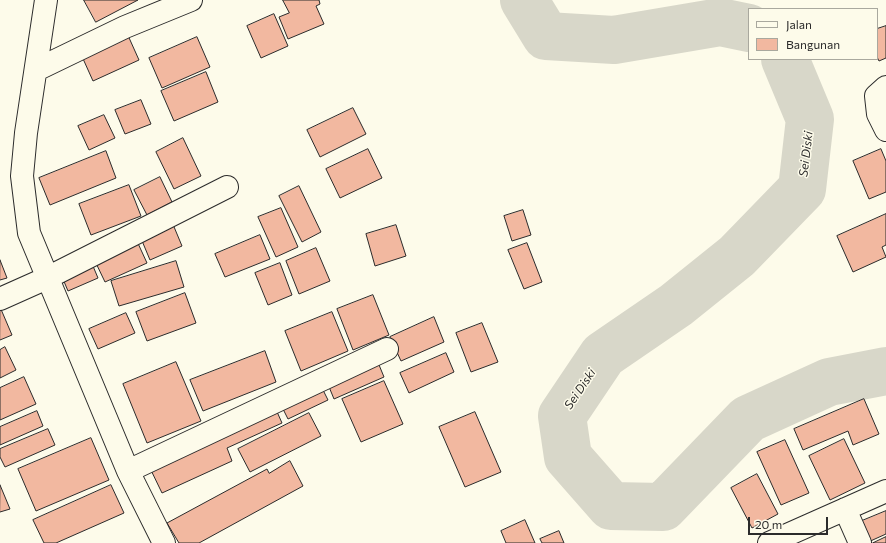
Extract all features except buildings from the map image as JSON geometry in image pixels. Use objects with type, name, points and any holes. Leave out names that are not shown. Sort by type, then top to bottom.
[{"type":"street","points":[[46,0],[26,133],[22,176],[29,233],[128,471],[164,543]]},
{"type":"street","points":[[36,70],[125,27],[191,0]]},
{"type":"street","points":[[886,87],[876,96],[878,114],[886,130]]},
{"type":"street","points":[[0,299],[47,278],[227,187]]},
{"type":"street","points":[[128,471],[387,349]]},
{"type":"street","points":[[769,543],[886,491]]},
{"type":"street","points":[[844,509],[860,543]]},
{"type":"waterway","name":"Sei Diski","points":[[524,0],[546,36],[614,40],[720,22],[748,28]]},
{"type":"waterway","name":"Sei Diski","points":[[785,60],[810,119],[802,189],[737,256],[676,305],[603,355],[562,416],[568,457],[611,506],[663,507],[748,419],[829,382],[886,371]]}]
